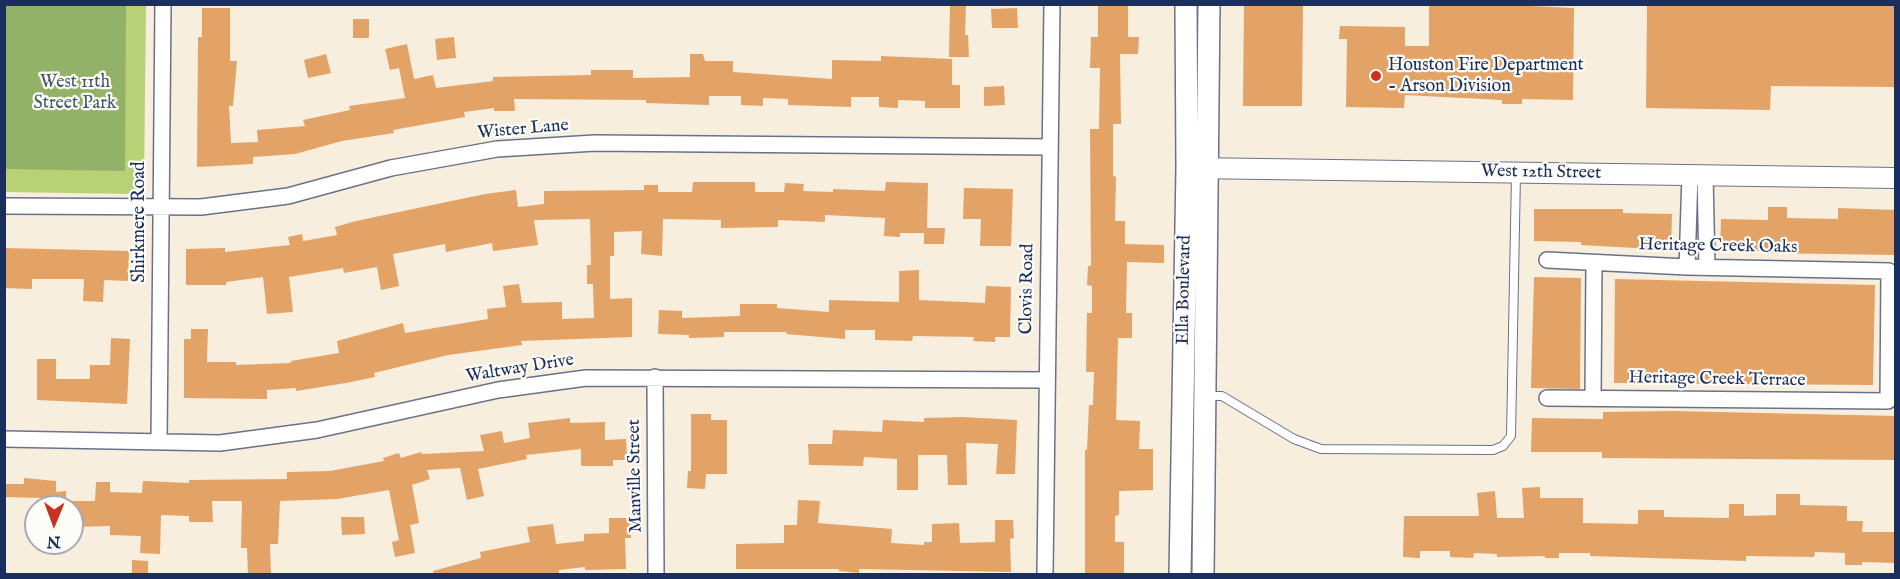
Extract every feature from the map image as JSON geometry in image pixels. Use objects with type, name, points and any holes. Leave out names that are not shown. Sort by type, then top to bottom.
[{"type":"main road","name":"Ella Boulevard","points":[[1186,4],[1197,168],[1205,396],[1203,574]]},
{"type":"main road","name":"Ella Boulevard","points":[[1180,574],[1197,168],[1209,4]]},
{"type":"street","name":"Shirkmere Road","points":[[159,441],[159,207],[163,4]]},
{"type":"street","name":"Clovis Road","points":[[1045,574],[1052,4]]},
{"type":"street","name":"Wister Lane","points":[[4,206],[201,207],[288,196],[391,168],[497,149],[595,143],[1050,147]]},
{"type":"street","name":"West 12th Street","points":[[1197,168],[1896,178]]},
{"type":"street","points":[[1687,267],[1697,175]]},
{"type":"street","points":[[1697,175],[1707,267]]},
{"type":"street","name":"Heritage Creek Oaks","points":[[1546,260],[1687,267],[1889,271],[1888,401]]},
{"type":"street","points":[[1593,398],[1594,263]]},
{"type":"street","name":"Manville Street","points":[[655,377],[656,574]]},
{"type":"street","name":"Waltway Drive","points":[[4,439],[220,443],[317,430],[498,390],[586,378],[1047,380]]},
{"type":"street","name":"Heritage Creek Terrace","points":[[1547,398],[1888,401]]},
{"type":"lane","points":[[1205,396],[1222,396],[1294,439],[1321,449],[1493,450],[1503,446],[1511,436],[1516,172]]},
{"type":"green space","name":"West 11th Street Park","points":[[5,4],[126,5],[125,171],[5,169]]},
{"type":"green space","name":"West 11th Street Park","points":[[5,5],[146,5],[144,182],[135,194],[5,192]]},
{"type":"building","points":[[950,4],[966,4],[965,35],[968,35],[969,57],[949,57]]},
{"type":"building","points":[[1098,4],[1128,4],[1128,37],[1139,37],[1138,54],[1120,54],[1121,124],[1113,124],[1113,176],[1116,177],[1115,221],[1125,221],[1125,244],[1164,245],[1164,263],[1127,262],[1126,313],[1132,313],[1132,338],[1118,338],[1116,420],[1140,421],[1139,449],[1153,449],[1153,490],[1119,491],[1119,515],[1115,516],[1115,542],[1124,542],[1124,574],[1085,574],[1085,450],[1087,450],[1089,405],[1093,405],[1094,372],[1086,372],[1087,313],[1092,313],[1092,286],[1087,285],[1088,266],[1091,266],[1090,129],[1099,129],[1100,68],[1090,68],[1091,37],[1098,37]]},
{"type":"building","points":[[1244,4],[1303,4],[1302,106],[1243,106]]},
{"type":"building","points":[[1490,4],[1574,8],[1573,100],[1522,99],[1522,104],[1502,104],[1502,100],[1405,95],[1404,108],[1346,107],[1347,39],[1339,39],[1340,26],[1405,27],[1405,46],[1429,46],[1429,5]]},
{"type":"building","points":[[1647,4],[1896,4],[1896,87],[1771,86],[1770,110],[1646,108]]},
{"type":"building","points":[[202,8],[230,8],[230,61],[237,61],[233,106],[229,106],[231,143],[258,142],[257,130],[305,126],[303,120],[350,110],[349,106],[405,98],[399,68],[390,70],[385,49],[407,44],[414,79],[433,75],[436,88],[493,81],[493,77],[591,75],[591,70],[633,70],[633,78],[690,77],[690,54],[703,54],[705,61],[733,61],[733,72],[832,79],[832,60],[881,61],[881,56],[952,59],[952,85],[960,85],[960,108],[925,108],[925,101],[898,100],[898,108],[879,107],[879,97],[851,97],[851,107],[788,105],[788,99],[763,98],[763,106],[741,105],[741,96],[709,96],[709,105],[646,103],[646,100],[514,99],[515,111],[494,111],[494,108],[464,112],[465,117],[393,130],[394,133],[342,141],[295,154],[253,157],[253,164],[197,167],[198,37],[202,37]]},
{"type":"building","points":[[1017,8],[1018,28],[992,28],[991,9]]},
{"type":"building","points":[[353,19],[369,19],[369,38],[353,38]]},
{"type":"building","points":[[454,37],[456,58],[437,60],[435,39]]},
{"type":"building","points":[[326,54],[331,73],[308,78],[304,60]]},
{"type":"building","points":[[1004,86],[1005,105],[984,106],[984,87]]},
{"type":"building","points":[[693,182],[755,182],[755,192],[784,192],[785,183],[804,184],[803,191],[833,192],[833,189],[885,191],[886,182],[928,183],[927,228],[945,228],[944,244],[924,244],[924,233],[900,233],[900,237],[884,236],[885,218],[825,215],[825,222],[778,220],[778,227],[721,228],[721,220],[663,219],[662,256],[641,254],[642,231],[614,232],[614,256],[610,256],[610,299],[632,298],[632,337],[521,341],[522,345],[448,355],[374,373],[375,377],[346,383],[296,391],[296,388],[267,390],[267,399],[184,398],[184,339],[191,339],[191,329],[208,329],[207,362],[236,362],[236,365],[291,363],[291,361],[339,353],[337,341],[403,323],[405,333],[488,319],[487,309],[506,307],[503,286],[519,284],[522,303],[562,302],[562,319],[594,318],[593,284],[587,284],[587,265],[591,265],[590,219],[534,220],[538,245],[493,251],[492,243],[446,252],[445,244],[393,254],[399,286],[381,290],[377,267],[344,273],[343,268],[289,277],[293,312],[267,314],[263,277],[226,282],[226,285],[186,285],[186,249],[225,248],[225,252],[290,245],[288,237],[302,234],[303,241],[337,235],[335,227],[356,221],[485,194],[516,190],[518,207],[544,204],[544,191],[644,190],[644,185],[658,185],[658,192],[692,192]]},
{"type":"building","points":[[964,188],[1013,189],[1011,246],[980,246],[981,219],[963,219]]},
{"type":"building","points":[[1768,207],[1787,207],[1787,218],[1838,219],[1838,208],[1896,210],[1896,255],[1720,250],[1721,219],[1768,220]]},
{"type":"building","points":[[1534,209],[1623,209],[1623,213],[1672,214],[1671,250],[1581,245],[1581,242],[1534,241]]},
{"type":"building","points":[[4,248],[129,251],[128,281],[104,280],[103,302],[83,301],[84,279],[32,279],[32,289],[4,288]]},
{"type":"building","points":[[919,270],[919,300],[985,303],[986,286],[1011,287],[1010,337],[995,337],[995,342],[973,341],[974,337],[913,336],[912,341],[875,340],[875,330],[845,330],[845,339],[786,334],[787,332],[724,332],[724,337],[689,338],[689,335],[658,334],[659,310],[682,311],[682,318],[740,316],[740,304],[777,304],[777,308],[829,312],[829,300],[899,302],[899,271]]},
{"type":"building","points":[[1534,277],[1581,278],[1580,389],[1531,388]]},
{"type":"building","points":[[1615,279],[1875,285],[1873,385],[1614,383]]},
{"type":"building","points":[[111,338],[130,339],[127,404],[37,400],[37,359],[56,359],[56,379],[90,379],[90,365],[110,365]]},
{"type":"building","points":[[1674,411],[1896,416],[1896,460],[1602,458],[1602,452],[1531,452],[1532,418],[1603,419],[1603,412]]},
{"type":"building","points":[[691,414],[711,414],[711,420],[727,420],[727,474],[706,474],[705,489],[687,488],[688,471],[691,471]]},
{"type":"building","points":[[963,417],[1017,420],[1015,474],[996,474],[998,444],[966,443],[967,485],[948,485],[947,455],[918,455],[918,490],[897,490],[897,459],[864,457],[863,466],[809,465],[808,444],[832,444],[833,430],[882,432],[883,420],[924,422],[924,418]]},
{"type":"building","points":[[570,418],[570,423],[605,422],[605,440],[626,439],[627,460],[613,460],[613,466],[581,466],[581,449],[526,455],[527,459],[478,469],[484,496],[467,500],[460,468],[427,470],[430,479],[412,485],[419,523],[410,525],[415,553],[395,557],[392,542],[399,540],[389,490],[337,499],[280,501],[278,544],[270,544],[271,574],[248,574],[247,548],[241,548],[242,501],[212,501],[213,522],[189,522],[189,516],[161,515],[160,554],[140,553],[141,536],[110,535],[110,526],[84,527],[84,501],[95,501],[96,482],[110,482],[110,492],[142,493],[143,481],[189,483],[189,480],[287,479],[287,472],[330,471],[384,461],[383,458],[399,453],[401,458],[421,452],[422,454],[484,451],[480,435],[502,431],[504,443],[530,438],[528,423]]},
{"type":"building","points":[[24,478],[56,481],[56,492],[66,491],[66,495],[4,497],[4,484],[24,484]]},
{"type":"building","points":[[1540,487],[1540,498],[1583,498],[1583,523],[1638,524],[1638,510],[1664,510],[1664,517],[1729,518],[1729,504],[1744,504],[1744,516],[1776,515],[1776,494],[1800,494],[1800,505],[1847,506],[1847,521],[1863,521],[1862,532],[1896,532],[1896,563],[1862,562],[1862,565],[1845,565],[1845,553],[1815,552],[1814,557],[1746,556],[1746,561],[1590,556],[1590,553],[1559,553],[1559,558],[1545,558],[1545,556],[1497,557],[1497,554],[1474,553],[1473,558],[1450,557],[1450,551],[1420,551],[1420,558],[1403,557],[1404,516],[1479,516],[1477,493],[1495,491],[1497,518],[1524,518],[1522,488]]},
{"type":"building","points":[[798,500],[820,501],[818,523],[892,529],[891,543],[924,545],[924,542],[932,542],[932,524],[959,523],[960,543],[995,542],[995,520],[1013,520],[1014,538],[1010,539],[1011,572],[859,569],[859,573],[839,571],[839,569],[736,569],[736,544],[784,543],[784,525],[797,525]]},
{"type":"building","points":[[341,517],[364,517],[365,534],[342,535]]},
{"type":"building","points":[[609,518],[630,518],[631,538],[625,538],[626,569],[585,570],[585,567],[559,570],[559,574],[434,574],[433,571],[481,558],[480,552],[530,542],[527,527],[553,524],[556,544],[584,541],[584,534],[609,533]]},
{"type":"building","points":[[132,560],[148,561],[148,574],[132,574]]},
{"type":"place","name":"Houston Fire Department - Arson Division","points":[[1376,76]]}]
